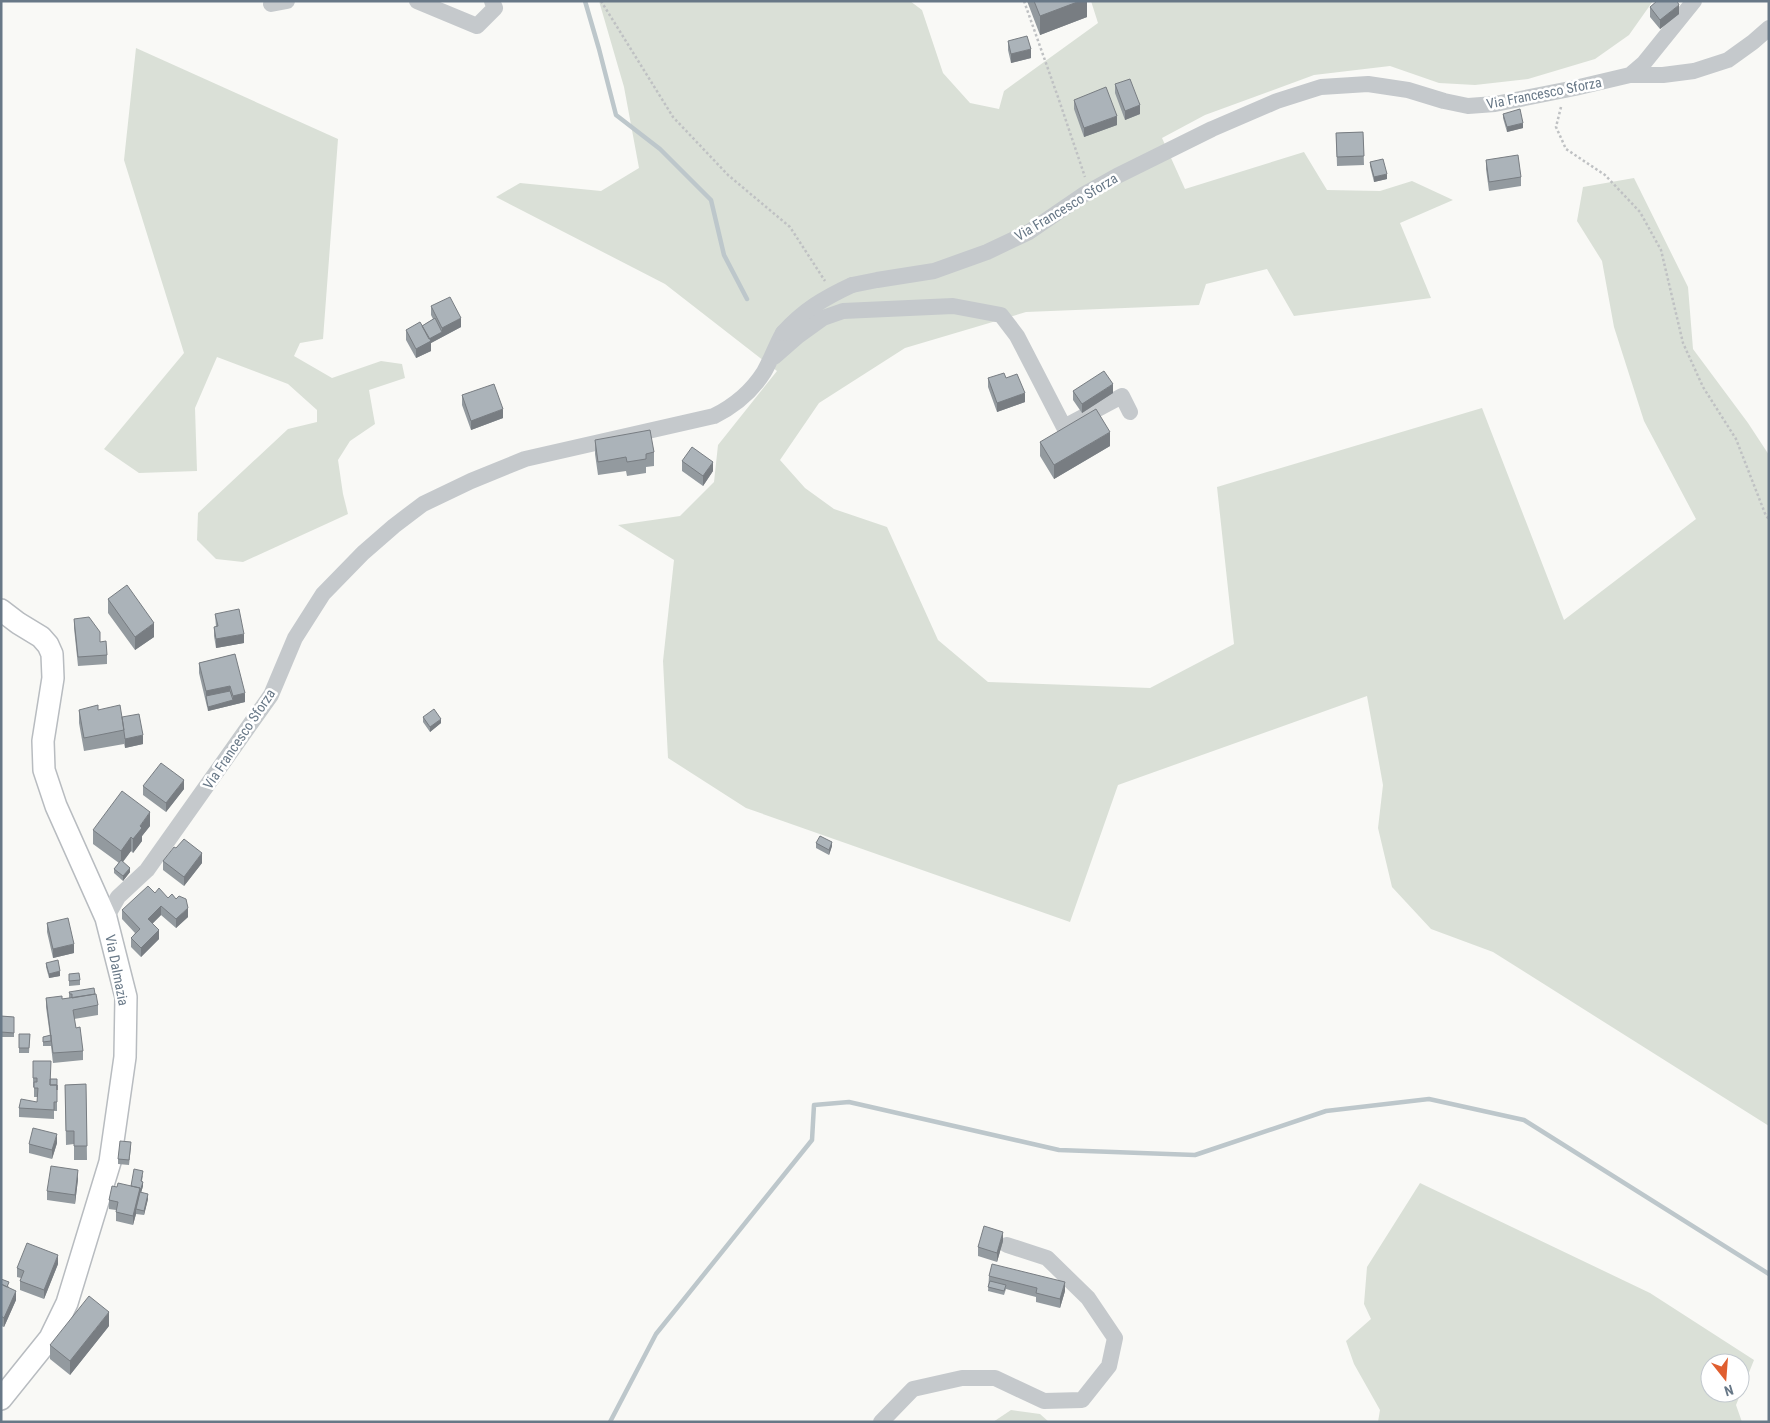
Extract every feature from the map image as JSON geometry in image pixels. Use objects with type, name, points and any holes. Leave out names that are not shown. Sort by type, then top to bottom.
[{"type":"main road","name":"Via Dalmazia","points":[[1,610],[41,637],[48,645],[52,654],[53,678],[43,741],[44,770],[56,806],[106,918],[126,997],[125,1057],[110,1162],[67,1303],[50,1338],[1,1399]]},
{"type":"street","points":[[417,1],[477,26],[495,8],[492,1]]},
{"type":"street","points":[[1630,75],[1644,63],[1694,1]]},
{"type":"street","name":"Via Francesco Sforza","points":[[106,918],[118,897],[153,863],[271,695],[295,638],[323,594],[363,553],[423,504],[471,481],[525,459],[714,416],[730,408],[750,390],[764,372],[783,333],[810,307],[824,298],[852,285],[934,271],[988,252],[1029,232],[1117,176],[1277,101],[1321,87],[1368,84],[1408,90],[1468,106],[1495,104],[1630,75],[1663,75],[1694,71],[1728,60],[1769,28]]},
{"type":"street","points":[[769,362],[798,336],[823,318],[836,313],[843,311],[953,306],[1001,314],[1016,336],[1064,427],[1122,396],[1130,412]]},
{"type":"street","points":[[881,1422],[913,1389],[962,1378],[995,1378],[1044,1401],[1082,1400],[1109,1366],[1115,1338],[1088,1298],[1047,1258],[1007,1245]]},
{"type":"path","points":[[601,1],[672,117],[728,175],[790,227],[826,282]]},
{"type":"path","points":[[1024,1],[1060,100],[1090,192]]},
{"type":"path","points":[[1564,90],[1556,127],[1566,149],[1605,175],[1640,212],[1661,250],[1683,343],[1702,387],[1736,439],[1766,516],[1769,519]]},
{"type":"shaded area","points":[[599,1],[910,1],[922,10],[943,73],[970,103],[999,109],[1004,91],[1098,23],[1091,1],[1653,1],[1629,35],[1595,59],[1528,79],[1475,85],[1439,83],[1390,66],[1314,75],[1205,115],[1162,138],[1185,189],[1304,152],[1327,190],[1380,191],[1412,181],[1453,200],[1400,223],[1431,298],[1294,316],[1267,269],[1206,284],[1199,305],[1026,312],[905,348],[819,403],[780,460],[805,488],[834,509],[887,527],[938,640],[988,682],[1150,688],[1234,644],[1217,487],[1482,408],[1564,620],[1696,519],[1644,421],[1614,327],[1602,261],[1577,221],[1583,187],[1634,178],[1688,287],[1693,349],[1748,423],[1769,455],[1769,1126],[1493,952],[1431,929],[1392,887],[1378,828],[1383,785],[1367,696],[1118,785],[1070,922],[746,808],[668,758],[663,661],[674,560],[618,525],[680,516],[714,482],[718,445],[777,371],[665,284],[496,197],[520,183],[601,191],[639,168],[624,87]]},
{"type":"shaded area","points":[[136,48],[338,139],[323,339],[300,343],[294,356],[332,378],[381,361],[402,364],[405,378],[369,390],[375,424],[350,441],[338,460],[348,514],[243,562],[216,559],[197,540],[198,513],[288,429],[317,422],[317,410],[288,384],[217,357],[195,408],[197,471],[139,473],[104,449],[184,353],[124,160]]},
{"type":"shaded area","points":[[1420,1183],[1650,1293],[1743,1353],[1700,1353],[1700,1403],[1737,1403],[1742,1422],[1378,1422],[1380,1410],[1354,1364],[1346,1341],[1371,1319],[1364,1304],[1367,1267]]},
{"type":"shaded area","points":[[1750,1357],[1754,1360],[1750,1370]]},
{"type":"shaded area","points":[[1011,1410],[1040,1414],[1049,1422],[993,1422]]},
{"type":"building","points":[[1034,1],[1080,1],[1040,16]]},
{"type":"building","points":[[1657,1],[1677,1],[1679,5],[1660,20],[1650,7]]},
{"type":"building","points":[[1027,36],[1031,49],[1011,54],[1008,41]]},
{"type":"building","points":[[1130,79],[1140,105],[1125,111],[1115,84]]},
{"type":"building","points":[[1106,87],[1117,116],[1084,128],[1074,100]]},
{"type":"building","points":[[1520,109],[1523,123],[1507,127],[1503,114]]},
{"type":"building","points":[[1363,132],[1364,156],[1337,157],[1336,133]]},
{"type":"building","points":[[1518,155],[1521,177],[1489,182],[1486,160]]},
{"type":"building","points":[[1383,159],[1387,174],[1374,177],[1370,162]]},
{"type":"building","points":[[450,297],[461,318],[442,328],[431,306]]},
{"type":"building","points":[[435,318],[442,332],[429,339],[422,326]]},
{"type":"building","points":[[420,322],[431,341],[416,349],[406,330]]},
{"type":"building","points":[[1104,371],[1113,384],[1082,404],[1073,391]]},
{"type":"building","points":[[1004,373],[1006,378],[1017,374],[1025,393],[997,403],[988,378]]},
{"type":"building","points":[[494,384],[503,409],[471,421],[462,395]]},
{"type":"building","points":[[1096,409],[1110,432],[1054,465],[1040,442]]},
{"type":"building","points":[[650,430],[654,452],[646,454],[646,459],[627,462],[626,457],[598,462],[595,440]]},
{"type":"building","points":[[692,447],[713,462],[703,476],[682,461]]},
{"type":"building","points":[[127,585],[154,623],[135,637],[108,599]]},
{"type":"building","points":[[239,609],[244,634],[216,639],[214,627],[218,626],[215,614]]},
{"type":"building","points":[[89,617],[100,632],[100,642],[106,641],[107,655],[78,657],[74,619]]},
{"type":"building","points":[[235,654],[245,693],[233,696],[230,686],[206,691],[199,663]]},
{"type":"building","points":[[230,691],[233,700],[208,707],[206,696]]},
{"type":"building","points":[[98,705],[98,710],[120,705],[124,730],[84,738],[79,710]]},
{"type":"building","points":[[434,709],[441,719],[430,727],[423,717]]},
{"type":"building","points":[[139,714],[143,735],[125,739],[122,717]]},
{"type":"building","points":[[161,763],[184,780],[166,803],[143,786]]},
{"type":"building","points":[[122,791],[150,812],[140,826],[142,828],[133,839],[131,837],[121,851],[93,830]]},
{"type":"building","points":[[820,836],[832,842],[829,850],[816,843]]},
{"type":"building","points":[[184,839],[202,853],[184,877],[163,861],[174,847],[176,848]]},
{"type":"building","points":[[121,860],[130,868],[123,876],[114,869]]},
{"type":"building","points":[[148,886],[155,893],[159,888],[168,898],[172,894],[176,899],[179,896],[186,899],[188,908],[176,919],[161,906],[148,919],[159,930],[141,948],[131,938],[140,929],[122,910]]},
{"type":"building","points":[[68,918],[74,944],[53,949],[47,923]]},
{"type":"building","points":[[58,960],[60,971],[49,974],[46,963]]},
{"type":"building","points":[[79,973],[80,980],[69,981],[69,974]]},
{"type":"building","points":[[94,988],[95,994],[72,998],[72,994],[69,992]]},
{"type":"building","points":[[96,994],[98,1005],[73,1010],[76,1028],[80,1027],[83,1051],[53,1053],[46,998],[62,996],[62,999]]},
{"type":"building","points":[[1,1016],[14,1017],[14,1033],[1,1032]]},
{"type":"building","points":[[19,1034],[30,1034],[29,1048],[19,1048]]},
{"type":"building","points":[[51,1035],[51,1041],[43,1042],[43,1037]]},
{"type":"building","points":[[33,1061],[51,1061],[50,1085],[57,1085],[57,1102],[54,1102],[54,1110],[19,1108],[21,1099],[37,1102],[38,1088],[34,1088],[34,1082],[37,1082],[37,1078],[33,1078]]},
{"type":"building","points":[[50,1079],[57,1079],[57,1085],[50,1085]]},
{"type":"building","points":[[86,1084],[87,1146],[74,1146],[74,1131],[66,1131],[65,1085]]},
{"type":"building","points":[[33,1128],[57,1134],[52,1150],[29,1144]]},
{"type":"building","points":[[120,1141],[131,1142],[129,1160],[118,1159]]},
{"type":"building","points":[[51,1166],[78,1170],[75,1195],[47,1191]]},
{"type":"building","points":[[134,1169],[143,1171],[141,1181],[143,1182],[140,1192],[140,1188],[131,1186]]},
{"type":"building","points":[[118,1183],[140,1188],[133,1216],[116,1212],[118,1202],[109,1200],[112,1186],[117,1187]]},
{"type":"building","points":[[140,1192],[148,1194],[144,1211],[136,1209]]},
{"type":"building","points":[[984,1226],[1003,1232],[997,1253],[978,1247]]},
{"type":"building","points":[[27,1243],[58,1255],[44,1290],[20,1281],[24,1271],[17,1268]]},
{"type":"building","points":[[992,1264],[1065,1282],[1060,1299],[1036,1293],[1037,1288],[989,1276]]},
{"type":"building","points":[[1,1279],[9,1282],[7,1287],[1,1284]]},
{"type":"building","points":[[990,1281],[1006,1285],[1004,1291],[988,1287]]},
{"type":"building","points":[[1,1284],[16,1291],[4,1318],[1,1316]]},
{"type":"building","points":[[89,1296],[109,1312],[70,1361],[50,1345]]},
{"type":"waterway","points":[[585,1],[616,115],[660,149],[711,200],[724,255],[747,299]]},
{"type":"waterway","points":[[610,1422],[656,1334],[812,1140],[814,1105],[849,1102],[1059,1150],[1195,1155],[1326,1111],[1429,1099],[1524,1120],[1769,1274]]}]
